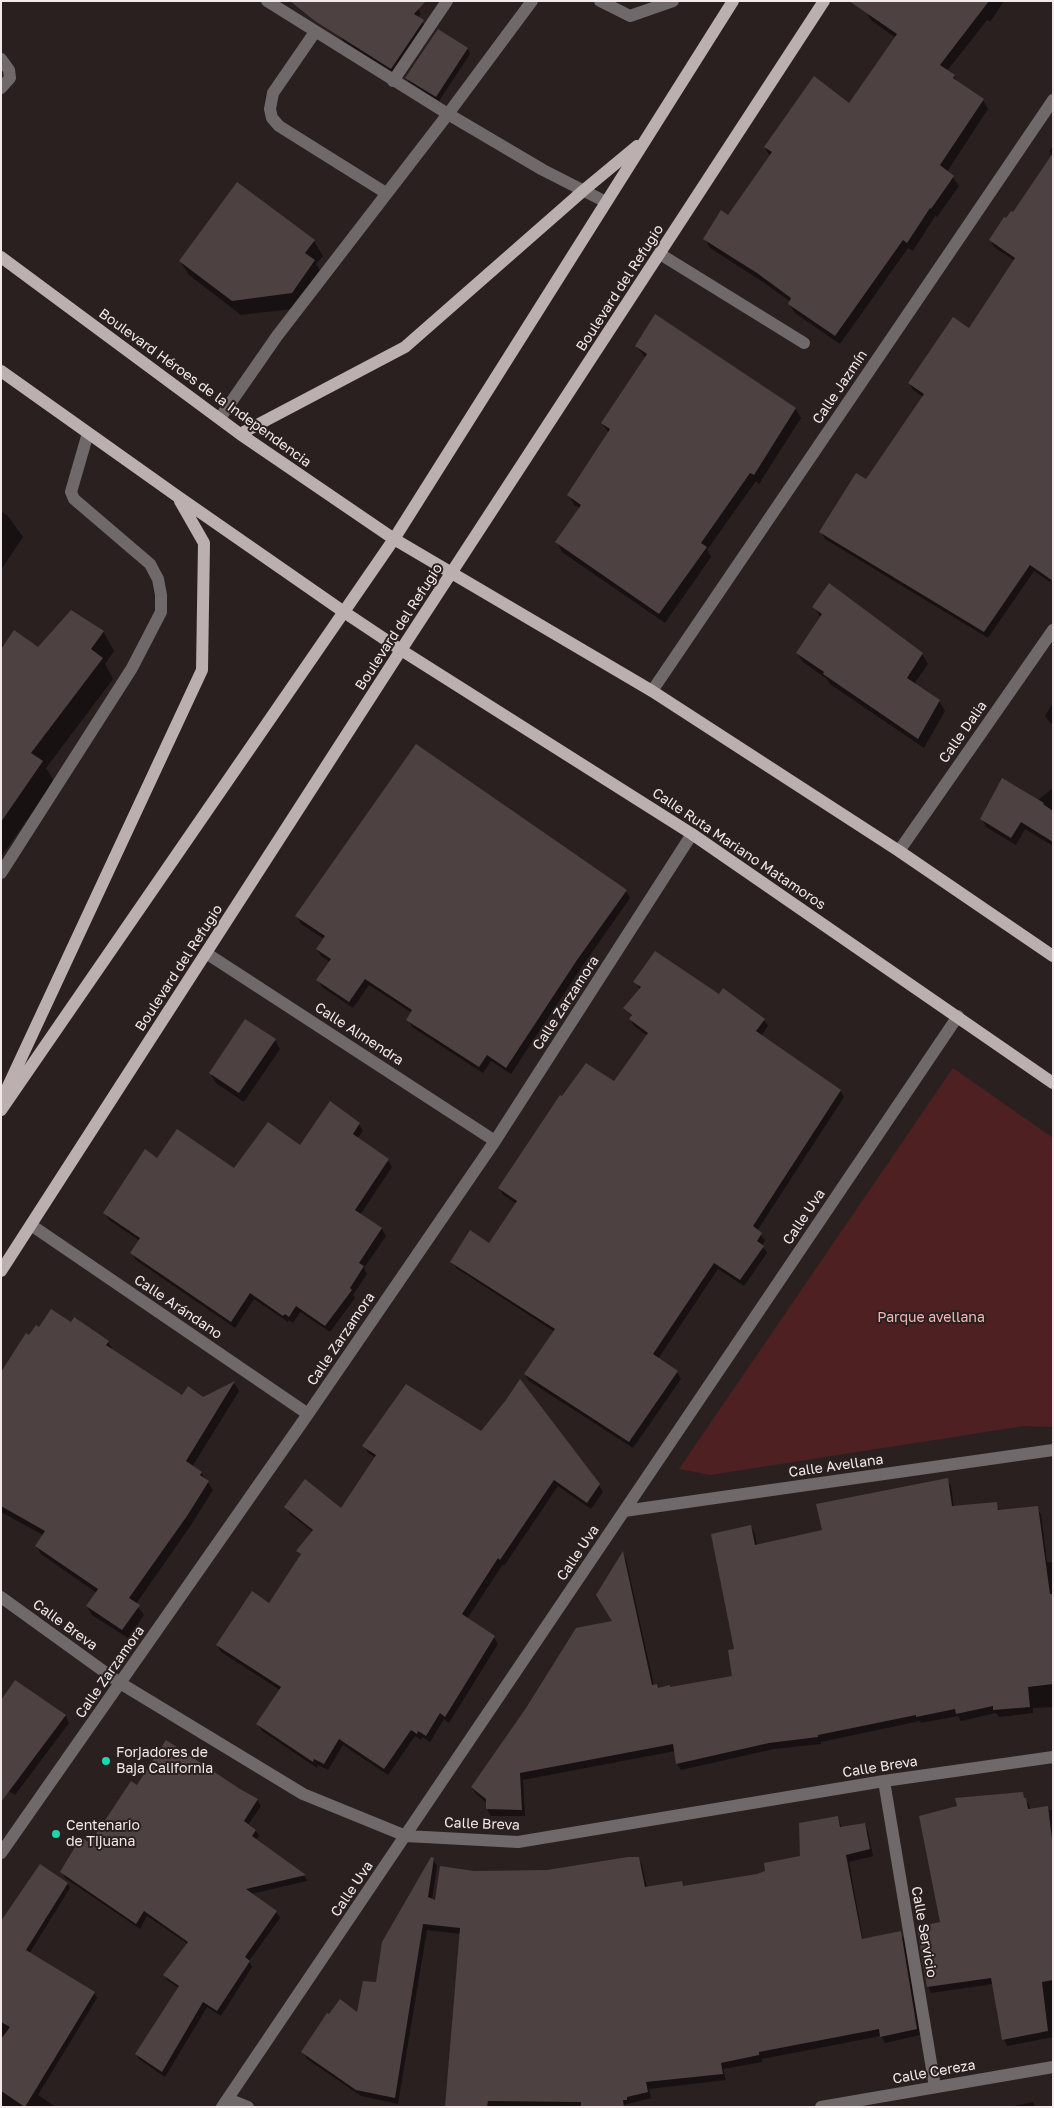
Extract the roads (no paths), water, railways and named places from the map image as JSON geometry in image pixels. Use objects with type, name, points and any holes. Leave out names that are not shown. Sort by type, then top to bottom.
[{"type":"main road","points":[[1,1110],[394,539],[733,1]]},
{"type":"main road","name":"Boulevard del Refugio","points":[[1,1271],[824,1]]},
{"type":"main road","points":[[240,434],[405,347],[584,190],[645,140]]},
{"type":"main road","name":"Boulevard Héroes de la Independencia","points":[[1,258],[240,434],[394,539],[452,573]]},
{"type":"main road","points":[[1,370],[344,612]]},
{"type":"main road","points":[[1,1100],[202,670],[204,542],[177,496]]},
{"type":"main road","points":[[452,573],[652,691],[899,851],[1053,956]]},
{"type":"main road","name":"Calle Ruta Mariano Matamoros","points":[[344,612],[692,834],[1053,1083]]},
{"type":"street","points":[[267,1],[286,6],[315,32],[393,81],[543,170],[606,202]]},
{"type":"street","points":[[393,81],[447,1]]},
{"type":"street","points":[[220,418],[277,336],[448,114],[532,1]]},
{"type":"street","points":[[600,1],[630,16],[674,1]]},
{"type":"street","points":[[315,32],[273,93],[270,109],[272,118],[279,126],[386,193]]},
{"type":"street","points":[[1,59],[9,70],[10,78],[1,88]]},
{"type":"street","name":"Calle Jazmín","points":[[652,691],[1053,100]]},
{"type":"street","points":[[660,254],[804,343]]},
{"type":"street","points":[[1,873],[132,668],[160,612],[161,595],[158,579],[150,564],[74,500],[71,492],[88,433]]},
{"type":"street","name":"Calle Dalia","points":[[899,851],[1053,630]]},
{"type":"street","name":"Calle Zarzamora","points":[[1,1853],[308,1414],[495,1141],[692,834]]},
{"type":"street","name":"Calle Almendra","points":[[206,953],[495,1141]]},
{"type":"street","name":"Calle Uva","points":[[225,2103],[958,1016]]},
{"type":"street","name":"Calle Arándano","points":[[31,1225],[308,1414]]},
{"type":"street","name":"Calle Avellana","points":[[624,1510],[1053,1450]]},
{"type":"street","name":"Calle Breva","points":[[1,1597],[120,1683],[303,1794],[406,1836],[518,1842],[884,1781],[1053,1757]]},
{"type":"street","name":"Calle Servicio","points":[[884,1781],[935,2087]]},
{"type":"street","name":"Calle Cereza","points":[[821,2107],[1053,2067]]},
{"type":"street","points":[[225,2103],[248,2107]]},
{"type":"place","name":"Forjadores de Baja California","points":[[106,1761]]},
{"type":"place","name":"Centenario de Tijuana","points":[[56,1834]]},
{"type":"park label","name":"Parque avellana","points":[[931,1318]]}]
